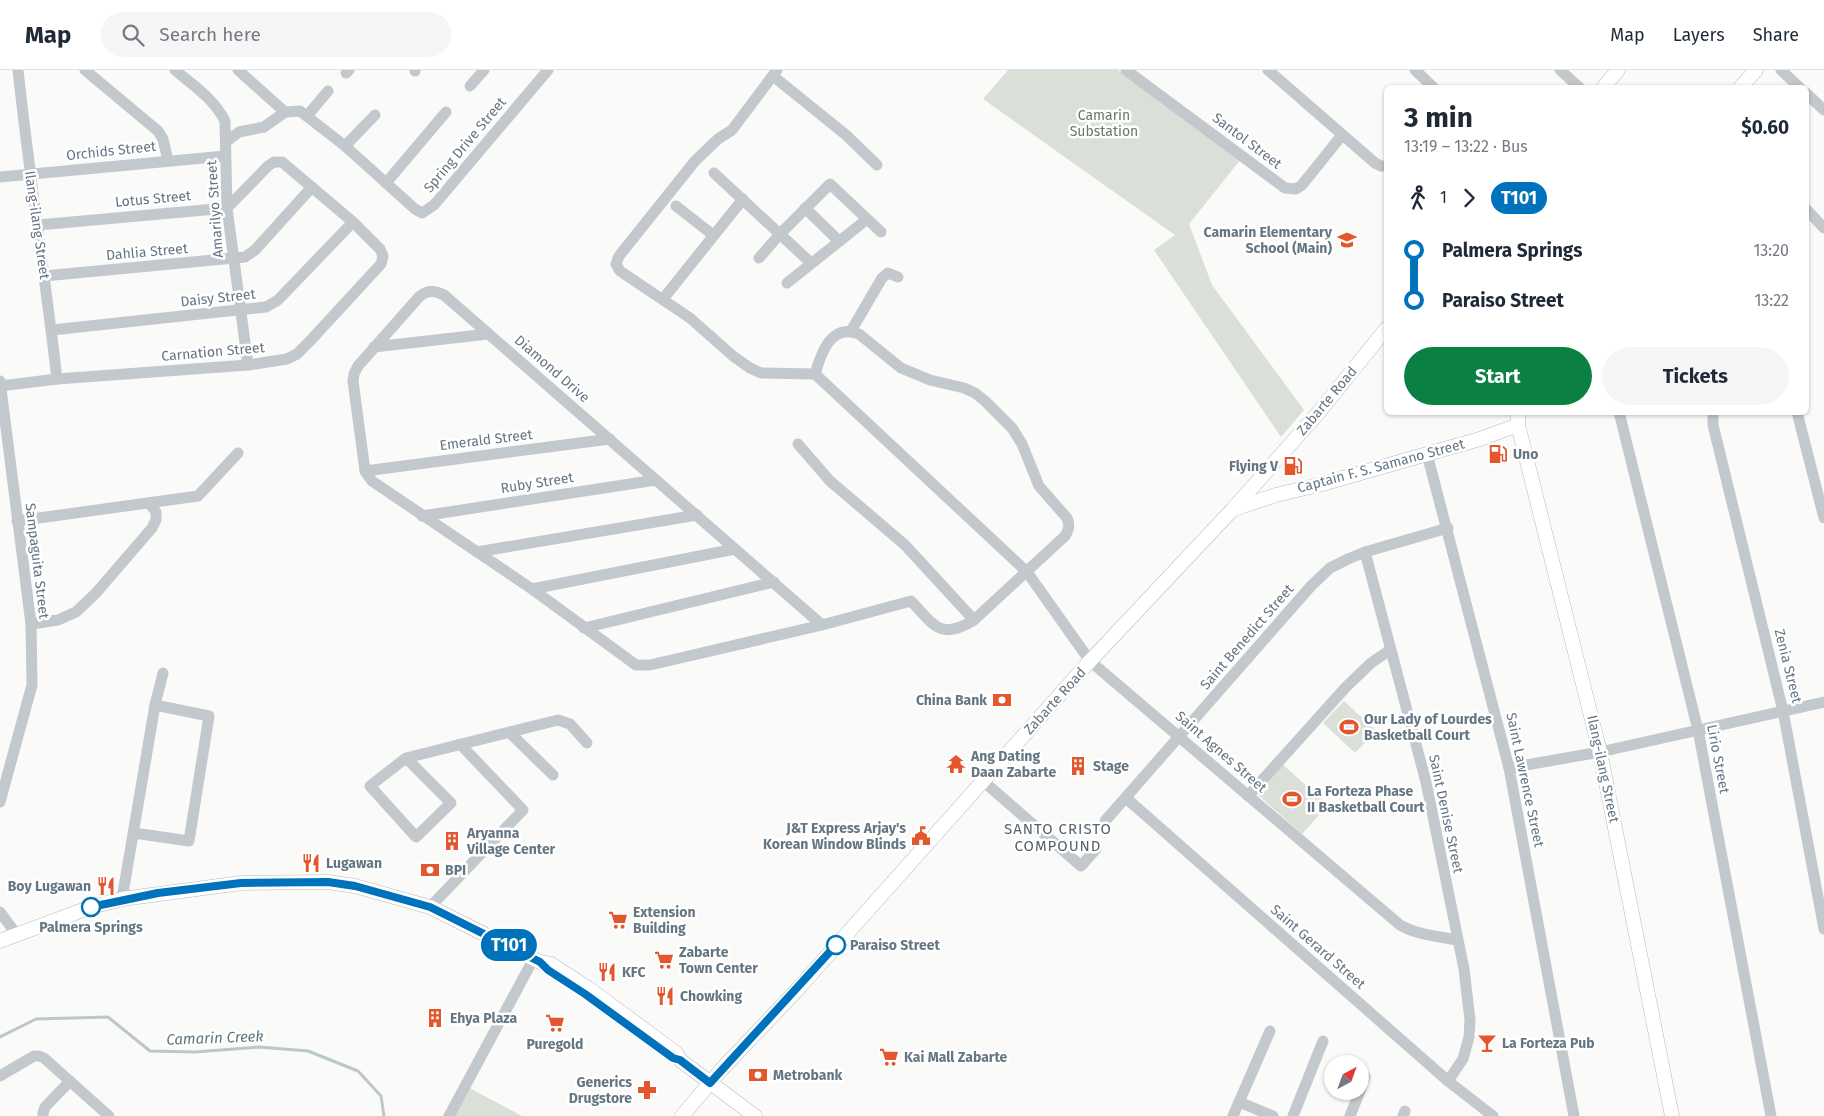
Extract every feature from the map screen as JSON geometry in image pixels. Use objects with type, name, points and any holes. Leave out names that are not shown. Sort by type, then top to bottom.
[{"type":"main road","points":[[1606,85],[1618,70]]},
{"type":"main road","points":[[1743,85],[1756,70]]},
{"type":"main road","name":"Zabarte Road","points":[[682,1116],[1090,661],[1233,510],[1320,412],[1384,332]]},
{"type":"main road","name":"Captain F. S. Samano Street","points":[[1233,510],[1276,495],[1480,439],[1518,419]]},
{"type":"main road","name":"Ilang-ilang Street","points":[[1518,419],[1600,752],[1672,1116]]},
{"type":"main road","points":[[0,941],[91,907],[122,899],[241,883],[301,881],[355,886],[430,907],[537,960],[550,964],[588,988],[676,1053],[680,1060],[755,1116]]},
{"type":"street","name":"Ilang-ilang Street","points":[[18,70],[29,175],[38,224],[57,379]]},
{"type":"street","points":[[85,70],[158,131],[168,161]]},
{"type":"street","name":"Amarilyo Street","points":[[175,70],[218,109],[225,121],[227,208],[248,365]]},
{"type":"street","points":[[238,70],[285,112]]},
{"type":"street","points":[[470,86],[484,70]]},
{"type":"street","name":"Spring Drive Street","points":[[307,116],[345,146],[415,209],[422,213],[434,205],[548,70]]},
{"type":"street","name":"Santol Street","points":[[1126,70],[1286,188],[1296,189],[1302,185],[1342,135]]},
{"type":"street","points":[[1268,70],[1375,163],[1384,166]]},
{"type":"street","points":[[1415,70],[1431,85]]},
{"type":"street","points":[[1560,70],[1577,85]]},
{"type":"street","points":[[1781,70],[1797,85]]},
{"type":"street","points":[[365,471],[372,481],[532,590],[630,661],[643,666],[822,625],[911,601],[936,627],[948,630],[963,627],[974,620],[1027,572],[1069,530],[1067,518],[1039,486],[1022,444],[1012,428],[975,393],[964,388],[930,380],[901,368],[859,334],[851,331],[844,331],[828,343],[821,354],[815,374],[761,373],[733,356],[690,318],[620,271],[616,264],[619,256],[695,161],[718,139],[732,130],[775,73],[846,135],[877,165]]},
{"type":"street","points":[[226,142],[239,132],[264,127],[285,112],[300,111],[307,116],[328,91]]},
{"type":"street","points":[[1809,96],[1824,110]]},
{"type":"street","points":[[386,183],[446,112]]},
{"type":"street","points":[[345,146],[375,114]]},
{"type":"street","name":"Orchids Street","points":[[0,177],[225,156]]},
{"type":"street","points":[[227,208],[268,166],[274,162],[282,162],[353,222]]},
{"type":"street","points":[[714,173],[811,263]]},
{"type":"street","points":[[759,258],[830,184],[866,220],[881,232]]},
{"type":"street","name":"Dahlia Street","points":[[44,276],[245,257],[255,250],[312,187]]},
{"type":"street","points":[[663,299],[743,200]]},
{"type":"street","points":[[676,206],[713,235]]},
{"type":"street","name":"Lotus Street","points":[[38,224],[227,208]]},
{"type":"street","points":[[805,208],[839,241]]},
{"type":"street","points":[[1809,212],[1824,228]]},
{"type":"street","points":[[787,283],[866,220]]},
{"type":"street","name":"Carnation Street","points":[[0,384],[248,365],[287,359],[297,354],[381,264],[383,256],[380,249],[353,222]]},
{"type":"street","name":"Daisy Street","points":[[52,330],[266,307],[278,300],[353,222]]},
{"type":"street","points":[[851,331],[882,278],[888,274],[898,277]]},
{"type":"street","name":"Diamond Drive","points":[[365,471],[353,381],[358,366],[424,292],[438,291],[822,625]]},
{"type":"street","points":[[374,347],[488,334]]},
{"type":"street","name":"Saint Agnes Street","points":[[815,374],[1027,572],[1090,661],[1400,925],[1409,930],[1457,940]]},
{"type":"street","name":"Sampaguita Street","points":[[0,384],[31,624],[32,685],[1,799]]},
{"type":"street","name":"Lirio Street","points":[[1620,415],[1698,730],[1771,1116]]},
{"type":"street","name":"Zenia Street","points":[[1714,415],[1713,425],[1783,711],[1824,929]]},
{"type":"street","points":[[1798,415],[1824,518]]},
{"type":"street","name":"Emerald Street","points":[[365,471],[610,439]]},
{"type":"street","points":[[798,444],[830,481],[905,545],[974,620]]},
{"type":"street","points":[[17,521],[198,496],[238,453]]},
{"type":"street","name":"Saint Lawrence Street","points":[[1427,454],[1448,528],[1509,768],[1574,1116]]},
{"type":"street","name":"Ruby Street","points":[[422,516],[656,480]]},
{"type":"street","points":[[31,624],[58,620],[76,612],[96,593],[152,528],[156,520],[156,512],[150,504]]},
{"type":"street","points":[[477,552],[697,515]]},
{"type":"street","name":"Saint Benedict Street","points":[[1106,822],[1311,586],[1330,568],[1365,552],[1448,528]]},
{"type":"street","points":[[532,590],[735,549]]},
{"type":"street","name":"Saint Denise Street","points":[[1365,552],[1426,782],[1464,969],[1470,1020],[1469,1037],[1463,1060],[1448,1081]]},
{"type":"street","points":[[584,628],[774,582]]},
{"type":"street","points":[[1248,796],[1346,687],[1372,663],[1390,650]]},
{"type":"street","points":[[122,899],[155,704],[163,673]]},
{"type":"street","points":[[1509,768],[1600,752],[1824,702]]},
{"type":"street","points":[[134,833],[189,841],[208,716],[155,704]]},
{"type":"street","points":[[406,758],[451,803],[416,837],[370,786],[406,758],[558,720],[570,724],[587,743]]},
{"type":"street","points":[[510,733],[553,775]]},
{"type":"street","points":[[430,907],[523,810],[460,744]]},
{"type":"street","points":[[984,780],[1081,866],[1096,849]]},
{"type":"street","name":"Saint Gerard Street","points":[[1126,798],[1448,1081],[1493,1116]]},
{"type":"street","points":[[0,912],[17,934]]},
{"type":"street","points":[[449,1116],[537,960]]},
{"type":"street","points":[[1234,1116],[1270,1031]]},
{"type":"street","points":[[1293,1116],[1323,1041]]},
{"type":"street","points":[[0,1076],[34,1056],[40,1056],[108,1116]]},
{"type":"street","points":[[44,1116],[45,1108],[70,1081]]},
{"type":"street","points":[[1350,1116],[1356,1100]]},
{"type":"street","points":[[1240,1102],[1272,1116]]},
{"type":"green space","name":"Camarin Substation","points":[[1008,70],[1118,70],[1241,159],[1189,224],[1212,285],[1304,410],[1281,437],[1154,250],[1175,235],[983,99]]},
{"type":"green space","name":"Our Lady of Lourdes Basketball Court","points":[[1344,701],[1376,731],[1355,753],[1323,723]]},
{"type":"green space","name":"La Forteza Phase II Basketball Court","points":[[1281,763],[1328,805],[1302,834],[1255,792]]},
{"type":"green space","points":[[462,1084],[522,1116],[445,1116]]},
{"type":"waterway","name":"Camarin Creek","points":[[0,1037],[36,1019],[108,1017],[150,1051],[195,1052],[259,1047],[308,1051],[358,1071],[381,1096],[384,1116]]},
{"type":"bus line","name":"T101","points":[[91,907],[158,893],[241,883],[328,882],[355,886],[391,895],[430,907],[540,962],[548,970],[585,994],[673,1058],[680,1060],[710,1083],[836,945]]},
{"type":"place","name":"Camarin Elementary School (Main)","points":[[1347,240]]},
{"type":"place","name":"Uno","points":[[1498,454]]},
{"type":"place","name":"Flying V","points":[[1293,466]]},
{"type":"place","name":"China Bank","points":[[1002,700]]},
{"type":"place","name":"Our Lady of Lourdes Basketball Court","points":[[1349,727]]},
{"type":"place","name":"Ang Dating Daan Zabarte","points":[[956,764]]},
{"type":"place","name":"Stage","points":[[1078,766]]},
{"type":"place","name":"La Forteza Phase II Basketball Court","points":[[1292,799]]},
{"type":"place","name":"J&T Express Arjay's Korean Window Blinds","points":[[921,836]]},
{"type":"place","name":"Aryanna Village Center","points":[[452,841]]},
{"type":"place","name":"Lugawan","points":[[311,863]]},
{"type":"place","name":"BPI","points":[[430,870]]},
{"type":"place","name":"Boy Lugawan","points":[[106,886]]},
{"type":"place","name":"Palmera Springs","points":[[91,907]]},
{"type":"place","name":"Extension Building","points":[[618,920]]},
{"type":"place","name":"Paraiso Street","points":[[836,945]]},
{"type":"place","name":"Zabarte Town Center","points":[[664,960]]},
{"type":"place","name":"KFC","points":[[607,972]]},
{"type":"place","name":"Chowking","points":[[665,996]]},
{"type":"place","name":"Ehya Plaza","points":[[435,1018]]},
{"type":"place","name":"Puregold","points":[[555,1023]]},
{"type":"place","name":"La Forteza Pub","points":[[1487,1043]]},
{"type":"place","name":"Kai Mall Zabarte","points":[[889,1057]]},
{"type":"place","name":"Metrobank","points":[[758,1075]]},
{"type":"place","name":"Generics Drugstore","points":[[647,1090]]},
{"type":"district","name":"SANTO CRISTO COMPOUND","points":[[1058,838]]}]
